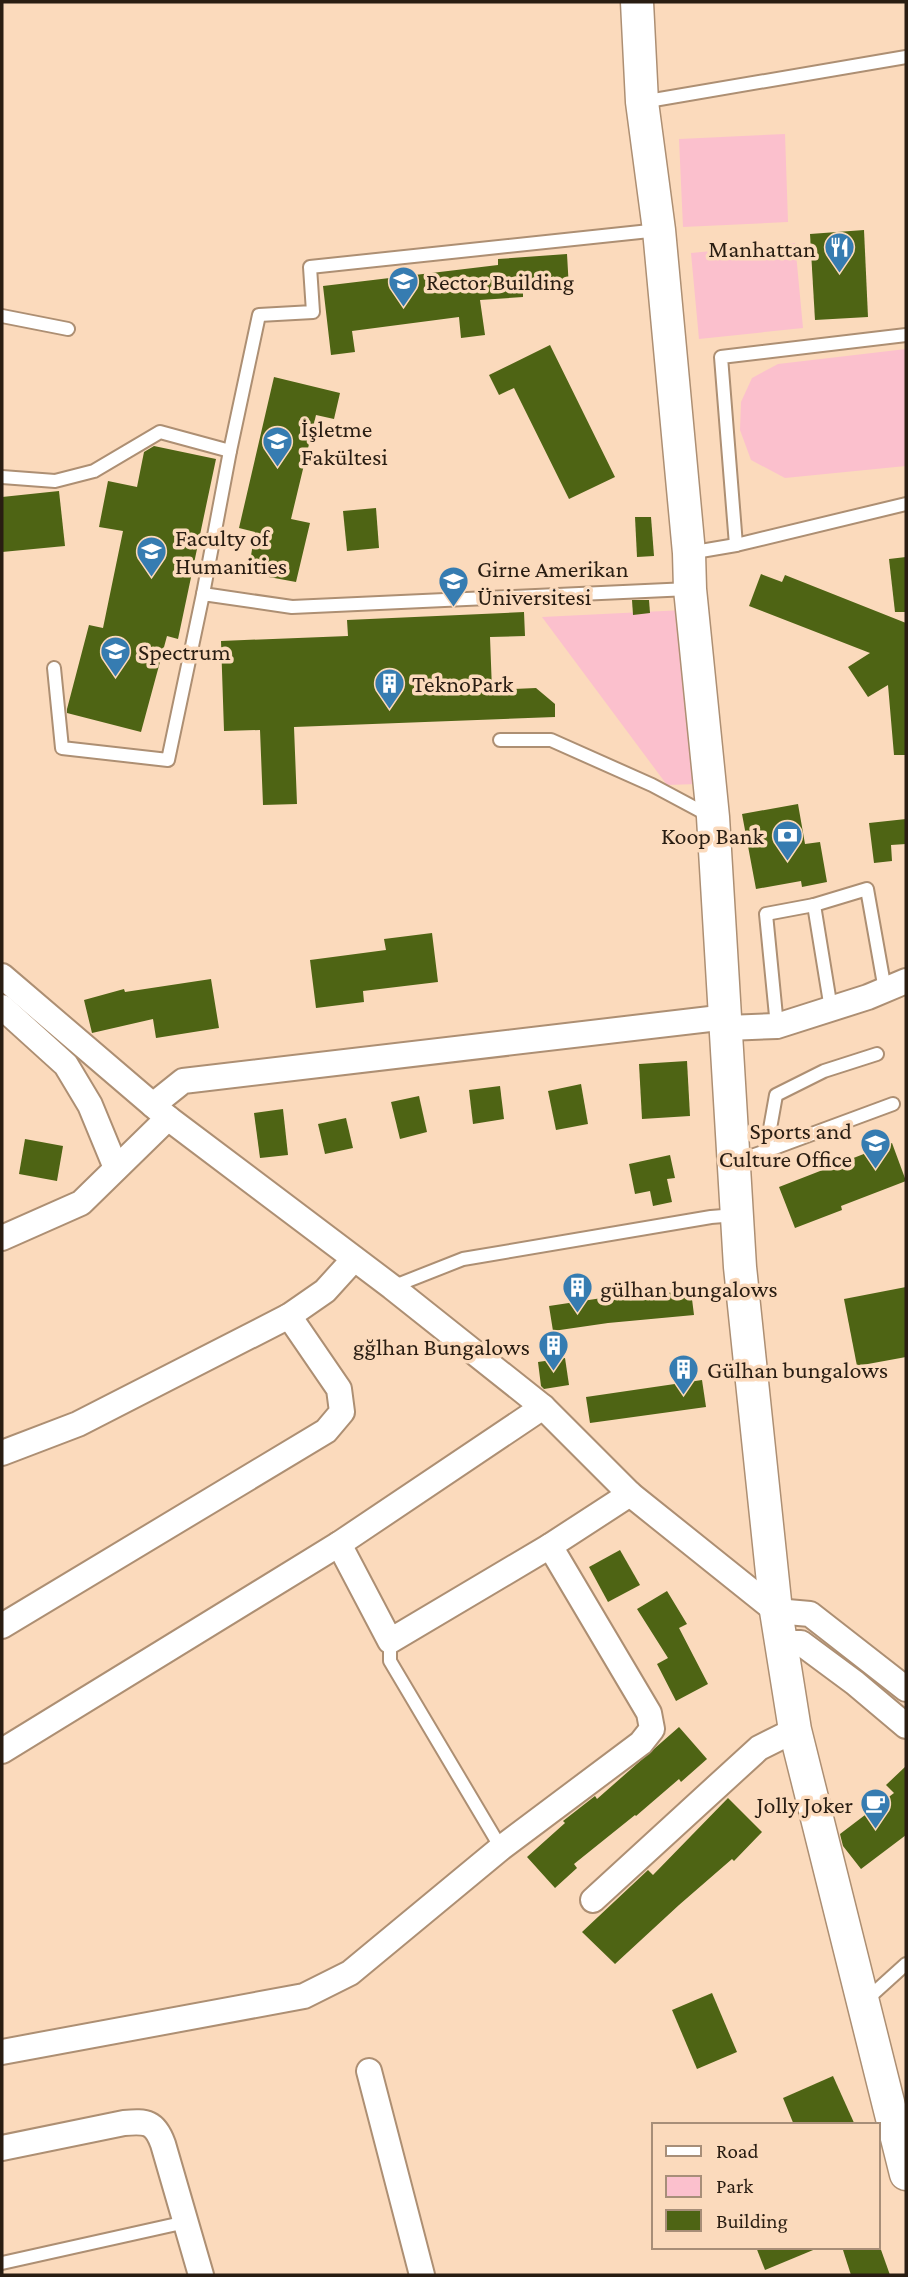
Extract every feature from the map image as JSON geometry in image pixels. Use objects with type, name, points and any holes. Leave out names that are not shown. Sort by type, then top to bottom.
[{"type":"street","points":[[637,2],[642,102],[659,230],[713,817],[737,1215],[776,1611],[795,1730],[906,2174]]},
{"type":"street","points":[[642,102],[657,2]]},
{"type":"street","points":[[2,976],[161,1112],[392,1287],[543,1407],[630,1494],[776,1611],[810,1614],[906,1689]]},
{"type":"street","points":[[2,1238],[81,1203],[116,1168],[183,1081],[727,1023],[777,1026],[896,985]]},
{"type":"street","points":[[2,1007],[66,1065],[90,1105],[116,1168]]},
{"type":"street","points":[[2,1453],[78,1424],[289,1316],[325,1291],[354,1259]]},
{"type":"street","points":[[2,1626],[326,1431],[342,1412],[339,1389],[289,1316]]},
{"type":"street","points":[[2,1751],[339,1544],[543,1407]]},
{"type":"street","points":[[339,1544],[390,1641],[550,1546],[630,1494]]},
{"type":"street","points":[[2,2052],[304,1996],[350,1973],[501,1848],[641,1743],[652,1728],[649,1713],[550,1546]]},
{"type":"street","points":[[781,1643],[801,1643],[855,1683],[906,1726]]},
{"type":"street","points":[[593,1900],[760,1748],[795,1730]]},
{"type":"street","points":[[369,2071],[422,2275]]},
{"type":"street","points":[[2,2148],[124,2123],[142,2121],[150,2124],[159,2133],[201,2275]]},
{"type":"lane","points":[[642,102],[906,57]]},
{"type":"lane","points":[[54,668],[62,748],[168,760],[259,315],[313,312],[310,267],[659,230]]},
{"type":"lane","points":[[2,316],[68,328]]},
{"type":"lane","points":[[736,545],[721,357],[906,335]]},
{"type":"lane","points":[[2,477],[55,481],[94,471],[160,432],[230,451]]},
{"type":"lane","points":[[690,553],[736,545],[906,503]]},
{"type":"lane","points":[[204,594],[292,607],[690,589]]},
{"type":"lane","points":[[500,740],[551,740],[652,785],[713,817]]},
{"type":"lane","points":[[777,1026],[766,914],[814,905],[867,889],[896,985]]},
{"type":"lane","points":[[814,905],[831,1009]]},
{"type":"lane","points":[[766,1151],[776,1095],[824,1071],[877,1054]]},
{"type":"lane","points":[[734,1163],[893,1104]]},
{"type":"lane","points":[[392,1287],[463,1259],[711,1217],[737,1215]]},
{"type":"lane","points":[[390,1641],[390,1661],[501,1848]]},
{"type":"lane","points":[[862,2003],[906,1965]]},
{"type":"lane","points":[[2,2263],[186,2222]]},
{"type":"green space","points":[[785,134],[788,222],[683,227],[679,139]]},
{"type":"green space","points":[[795,243],[803,328],[699,339],[691,253]]},
{"type":"green space","points":[[906,349],[906,466],[785,478],[751,460],[740,430],[741,402],[752,378],[778,364]]},
{"type":"green space","points":[[684,610],[698,784],[667,785],[542,617]]},
{"type":"building","name":"Manhattan","points":[[864,230],[868,317],[815,320],[810,234]]},
{"type":"building","name":"Rector Building","points":[[567,254],[569,289],[523,292],[523,297],[480,300],[485,335],[461,338],[459,317],[352,331],[355,352],[331,355],[323,286],[498,265],[498,259]]},
{"type":"building","points":[[550,345],[615,477],[569,499],[514,388],[499,395],[489,375]]},
{"type":"building","name":"İşletme Fakültesi","points":[[274,377],[340,393],[334,419],[316,415],[291,519],[310,523],[296,582],[248,573],[255,532],[239,528]]},
{"type":"building","name":"Faculty of Humanities","points":[[154,446],[216,459],[178,639],[167,636],[141,732],[67,713],[67,709],[89,625],[103,628],[123,531],[99,527],[108,481],[137,487],[144,452]]},
{"type":"building","points":[[59,491],[65,546],[2,552],[2,497]]},
{"type":"building","points":[[376,508],[379,548],[347,551],[343,511]]},
{"type":"building","points":[[635,517],[651,517],[654,556],[637,557]]},
{"type":"building","points":[[906,557],[906,612],[895,612],[889,559]]},
{"type":"building","points":[[761,574],[782,582],[785,575],[906,623],[906,755],[894,755],[888,685],[868,697],[848,667],[870,653],[749,606]]},
{"type":"building","points":[[632,600],[649,600],[650,613],[633,615]]},
{"type":"building","name":"TeknoPark","points":[[524,612],[525,636],[490,637],[492,690],[536,688],[555,704],[555,717],[294,727],[297,804],[263,805],[260,730],[224,731],[221,641],[348,636],[347,620]]},
{"type":"building","name":"Koop Bank","points":[[798,804],[805,844],[820,842],[827,882],[802,887],[801,881],[756,889],[742,814]]},
{"type":"building","points":[[906,819],[906,844],[891,845],[892,861],[874,863],[869,823]]},
{"type":"building","points":[[432,933],[438,982],[363,991],[364,1002],[316,1008],[310,960],[386,950],[384,939]]},
{"type":"building","points":[[211,979],[219,1028],[156,1038],[153,1019],[92,1033],[84,1000],[124,989],[125,992]]},
{"type":"building","points":[[687,1061],[690,1116],[642,1119],[639,1064]]},
{"type":"building","points":[[581,1084],[588,1124],[556,1130],[548,1091]]},
{"type":"building","points":[[500,1086],[504,1119],[473,1124],[469,1090]]},
{"type":"building","points":[[419,1096],[427,1132],[400,1139],[391,1102]]},
{"type":"building","points":[[283,1109],[288,1155],[260,1158],[254,1113]]},
{"type":"building","points":[[346,1118],[353,1148],[325,1154],[318,1124]]},
{"type":"building","points":[[25,1139],[63,1146],[57,1181],[19,1174]]},
{"type":"building","points":[[892,1143],[906,1181],[841,1206],[842,1210],[795,1228],[779,1187]]},
{"type":"building","points":[[670,1155],[675,1178],[667,1179],[672,1202],[653,1206],[650,1191],[635,1194],[629,1164]]},
{"type":"building","points":[[906,1287],[906,1357],[857,1366],[844,1299]]},
{"type":"building","points":[[691,1291],[694,1315],[553,1331],[549,1306],[602,1298]]},
{"type":"building","name":"gğlhan Bungalows","points":[[565,1358],[569,1385],[544,1389],[541,1386],[538,1362]]},
{"type":"building","points":[[702,1380],[706,1407],[590,1423],[586,1397]]},
{"type":"building","points":[[620,1550],[640,1585],[608,1602],[589,1567]]},
{"type":"building","points":[[667,1591],[687,1624],[679,1628],[708,1684],[676,1701],[657,1664],[668,1658],[637,1609]]},
{"type":"building","points":[[679,1727],[707,1759],[574,1864],[577,1868],[555,1888],[527,1857],[565,1823],[563,1821],[595,1796],[597,1799]]},
{"type":"building","name":"Jolly Joker","points":[[906,1766],[906,1835],[861,1869],[843,1846],[840,1834],[894,1793],[886,1785]]},
{"type":"building","points":[[728,1798],[762,1832],[734,1861],[732,1859],[615,1964],[582,1932],[648,1870],[653,1875]]},
{"type":"building","points":[[712,1993],[737,2052],[697,2069],[672,2010]]},
{"type":"building","points":[[833,2076],[854,2123],[793,2123],[783,2098]]},
{"type":"building","points":[[880,2247],[890,2275],[851,2275],[843,2249]]},
{"type":"building","points":[[757,2249],[816,2249],[765,2270]]},
{"type":"place","name":"Manhattan","points":[[839,275]]},
{"type":"place","name":"Rector Building","points":[[403,308]]},
{"type":"place","name":"İşletme Fakültesi","points":[[278,469]]},
{"type":"place","name":"Faculty of Humanities","points":[[152,578]]},
{"type":"place","name":"Girne Amerikan Üniversitesi","points":[[454,609]]},
{"type":"place","name":"Spectrum","points":[[115,678]]},
{"type":"place","name":"TeknoPark","points":[[389,710]]},
{"type":"place","name":"Koop Bank","points":[[787,862]]},
{"type":"place","name":"Sports and Culture Office","points":[[875,1171]]},
{"type":"place","name":"gülhan bungalows","points":[[577,1315]]},
{"type":"place","name":"gğlhan Bungalows","points":[[553,1373]]},
{"type":"place","name":"Gülhan bungalows","points":[[684,1396]]},
{"type":"place","name":"Jolly Joker","points":[[876,1831]]}]
